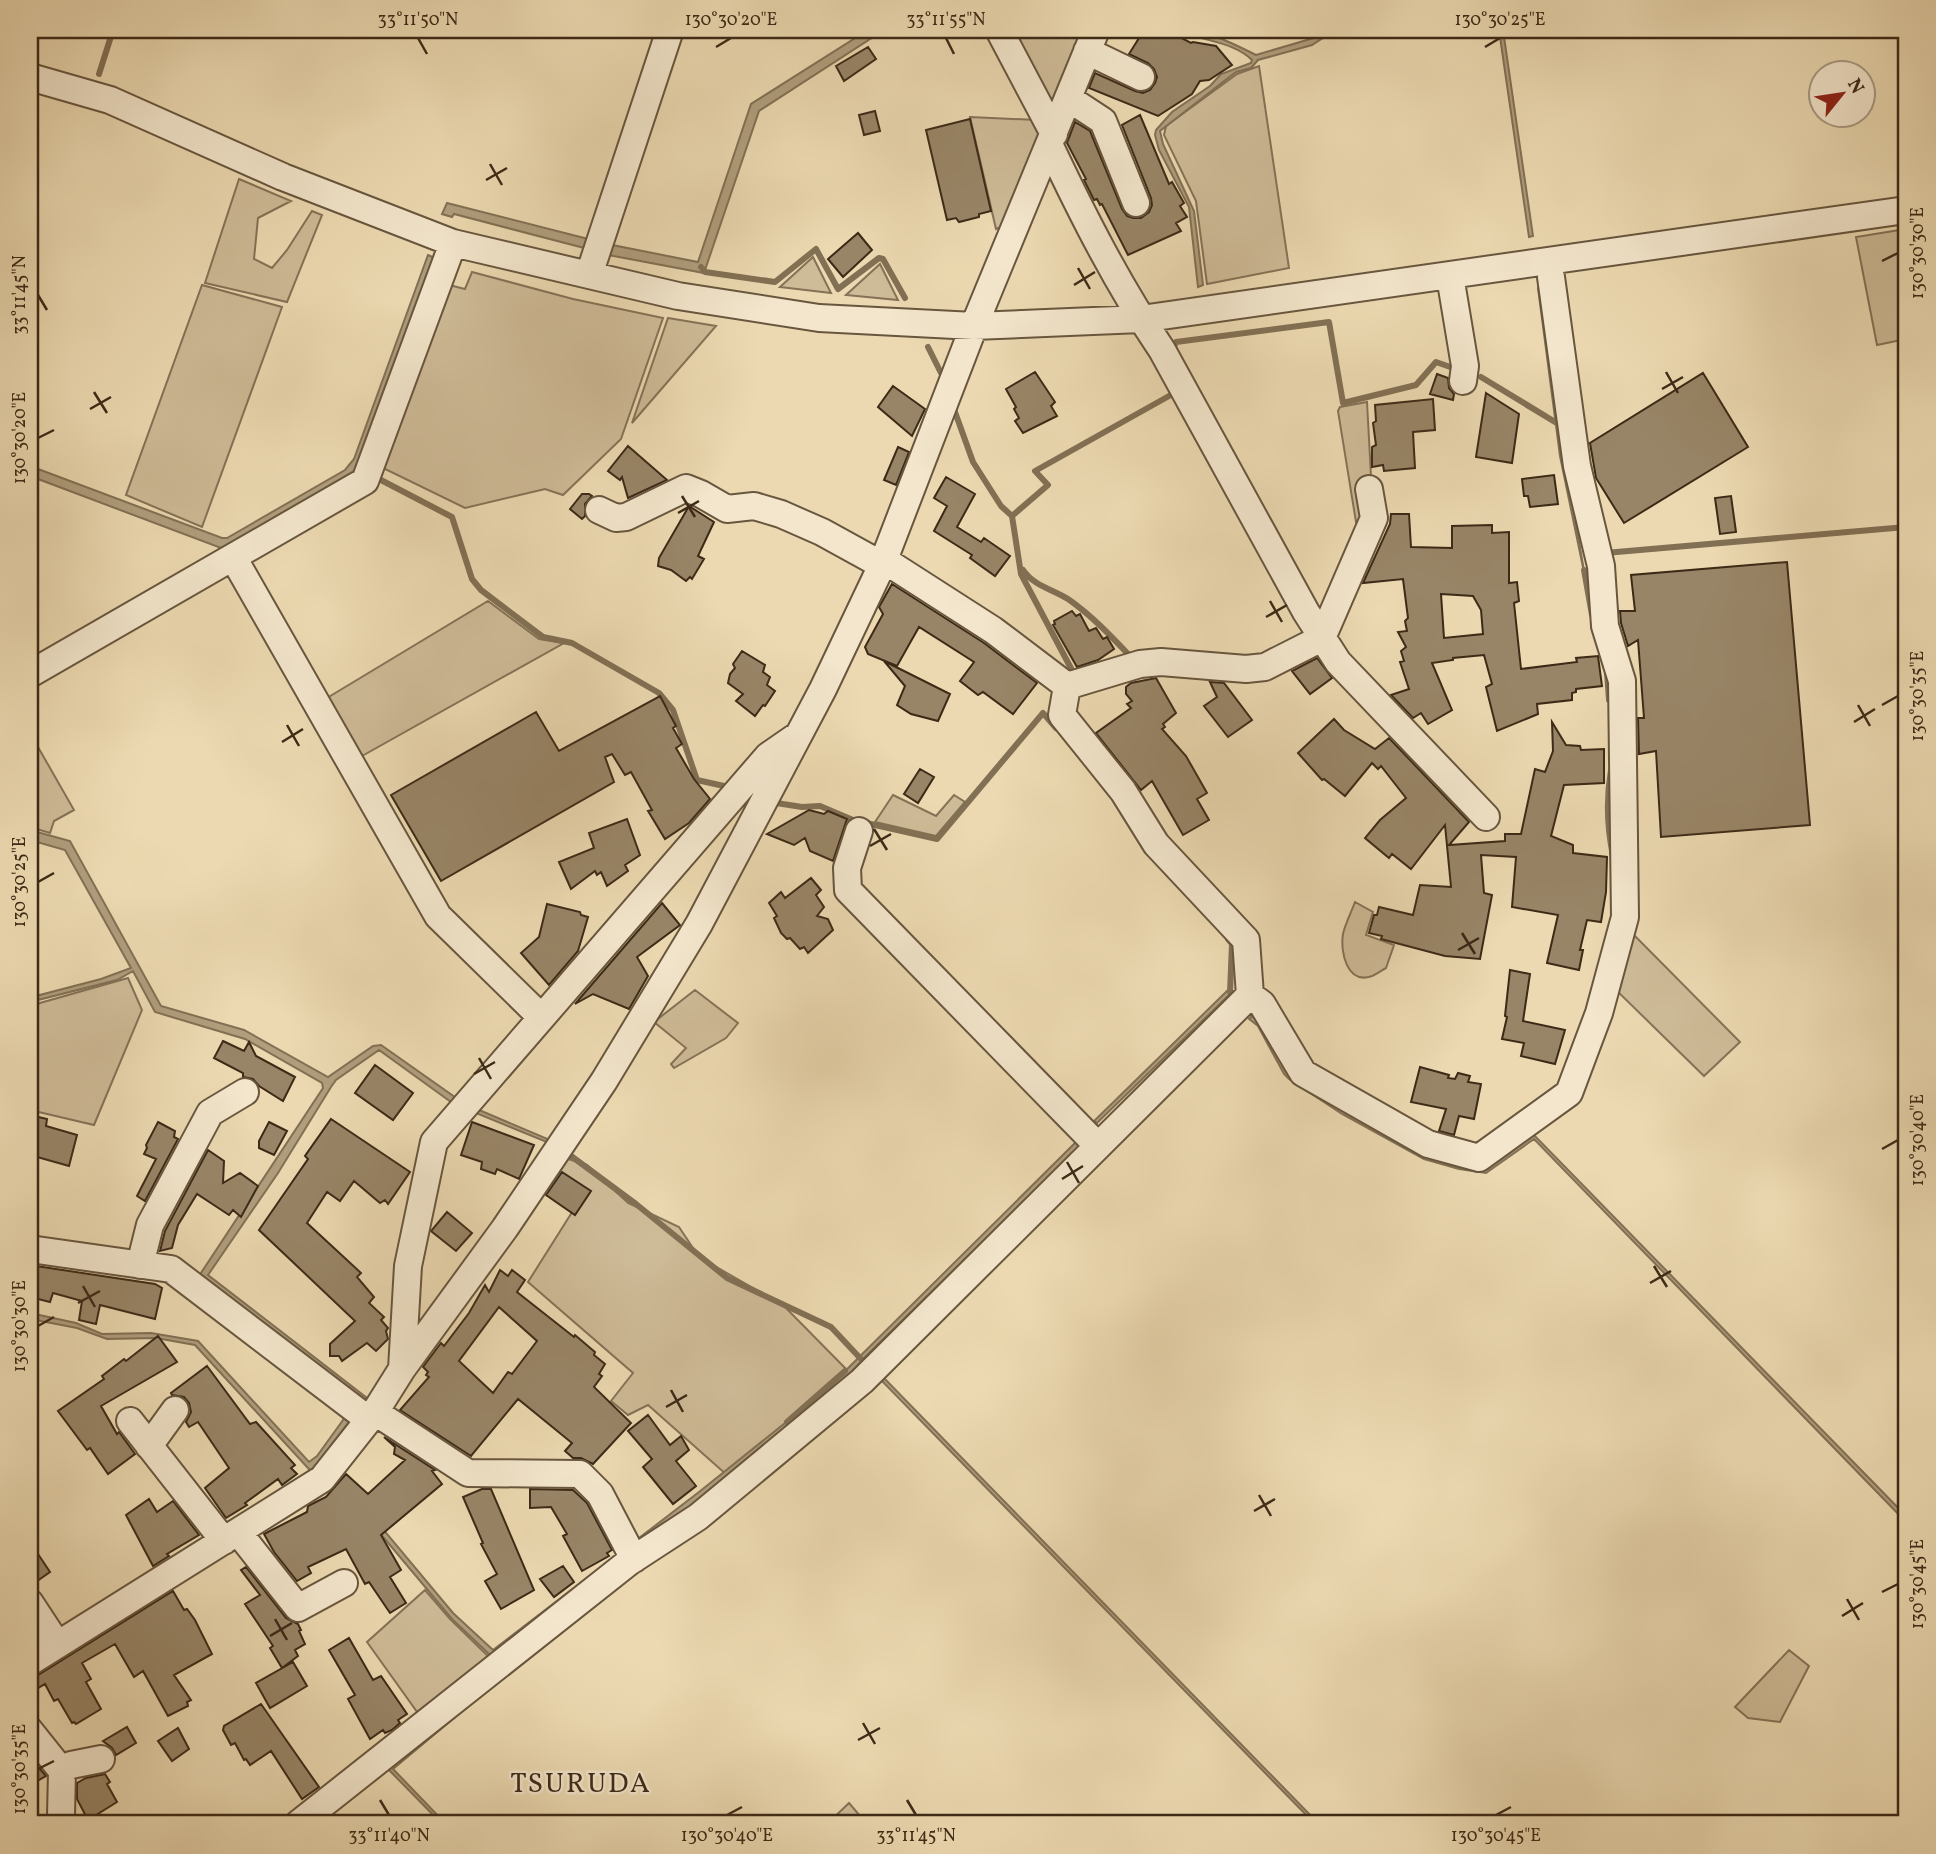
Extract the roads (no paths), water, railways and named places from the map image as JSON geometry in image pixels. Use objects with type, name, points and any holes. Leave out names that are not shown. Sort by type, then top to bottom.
[{"type":"street","points":[[589,275],[670,30]]},
{"type":"street","points":[[999,30],[1051,139],[1093,237],[1162,350],[1322,638],[1338,662],[1486,817]]},
{"type":"street","points":[[30,1661],[322,1479],[372,1416],[402,1368],[505,1228],[604,1081],[699,924],[798,736],[883,563],[974,326],[1092,41],[1141,77]]},
{"type":"street","points":[[30,77],[110,100],[283,177],[453,243],[678,296],[819,318],[974,326],[1141,319],[1906,210]]},
{"type":"street","points":[[1068,98],[1103,121],[1136,202]]},
{"type":"street","points":[[30,674],[365,481],[453,243]]},
{"type":"street","points":[[1450,276],[1465,366],[1463,381]]},
{"type":"street","points":[[1067,686],[1062,715],[1124,791],[1156,844],[1246,940],[1250,995],[1262,1004],[1303,1073],[1428,1144],[1479,1158],[1569,1093],[1599,1013],[1625,917],[1622,681],[1605,626],[1601,566],[1577,466],[1551,277]]},
{"type":"street","points":[[599,510],[616,519],[626,517],[686,488],[727,509],[754,506],[781,514],[883,563],[993,631],[1067,686]]},
{"type":"street","points":[[1067,686],[1140,664],[1161,662],[1246,669],[1265,667],[1322,638],[1374,518],[1370,489]]},
{"type":"street","points":[[233,557],[438,916],[541,1017]]},
{"type":"street","points":[[402,1368],[408,1266],[434,1142],[768,756],[798,736]]},
{"type":"street","points":[[859,831],[847,868],[848,890],[1098,1146]]},
{"type":"street","points":[[298,1824],[634,1559],[698,1517],[862,1381],[1250,995]]},
{"type":"street","points":[[140,1265],[150,1225],[210,1113],[246,1091]]},
{"type":"street","points":[[30,1249],[171,1269],[372,1416],[467,1473],[580,1474],[600,1494],[634,1559]]},
{"type":"street","points":[[149,1446],[175,1410]]},
{"type":"street","points":[[130,1421],[149,1446],[298,1608],[344,1583]]},
{"type":"street","points":[[30,1603],[57,1644]]},
{"type":"street","points":[[30,1731],[62,1771],[61,1816]]},
{"type":"street","points":[[62,1771],[71,1765],[100,1759]]},
{"type":"waterway","points":[[99,74],[113,30]]},
{"type":"waterway","points":[[701,267],[705,272],[775,282],[816,249],[838,289],[879,258],[883,259],[905,298]]},
{"type":"waterway","points":[[1176,351],[1176,342],[1329,322],[1343,403],[1416,385],[1436,362],[1456,369]]},
{"type":"waterway","points":[[928,347],[941,373]]},
{"type":"waterway","points":[[1481,377],[1560,425]]},
{"type":"waterway","points":[[1012,516],[1048,485],[1035,471],[1169,396]]},
{"type":"waterway","points":[[955,412],[973,462],[1001,506],[1012,516],[1021,574],[1074,674]]},
{"type":"waterway","points":[[379,479],[452,517],[472,579],[481,590],[543,637],[572,643],[659,693],[673,710],[697,780],[733,788]]},
{"type":"waterway","points":[[1605,553],[1906,527]]},
{"type":"waterway","points":[[1023,570],[1038,584],[1068,599],[1085,612],[1129,655]]},
{"type":"waterway","points":[[1584,570],[1592,615]]},
{"type":"waterway","points":[[1607,672],[1609,700]]},
{"type":"waterway","points":[[770,802],[802,807],[820,806],[853,820],[937,839],[1043,713],[1056,728]]},
{"type":"waterway","points":[[1611,770],[1608,813],[1613,856]]},
{"type":"waterway","points":[[1228,939],[1232,944],[1230,992]]},
{"type":"waterway","points":[[563,1150],[636,1204],[727,1278],[831,1327],[860,1358]]},
{"type":"waterway","points":[[787,1422],[845,1371]]},
{"type":"district","name":"TSURUDA","points":[[581,1784]]}]
